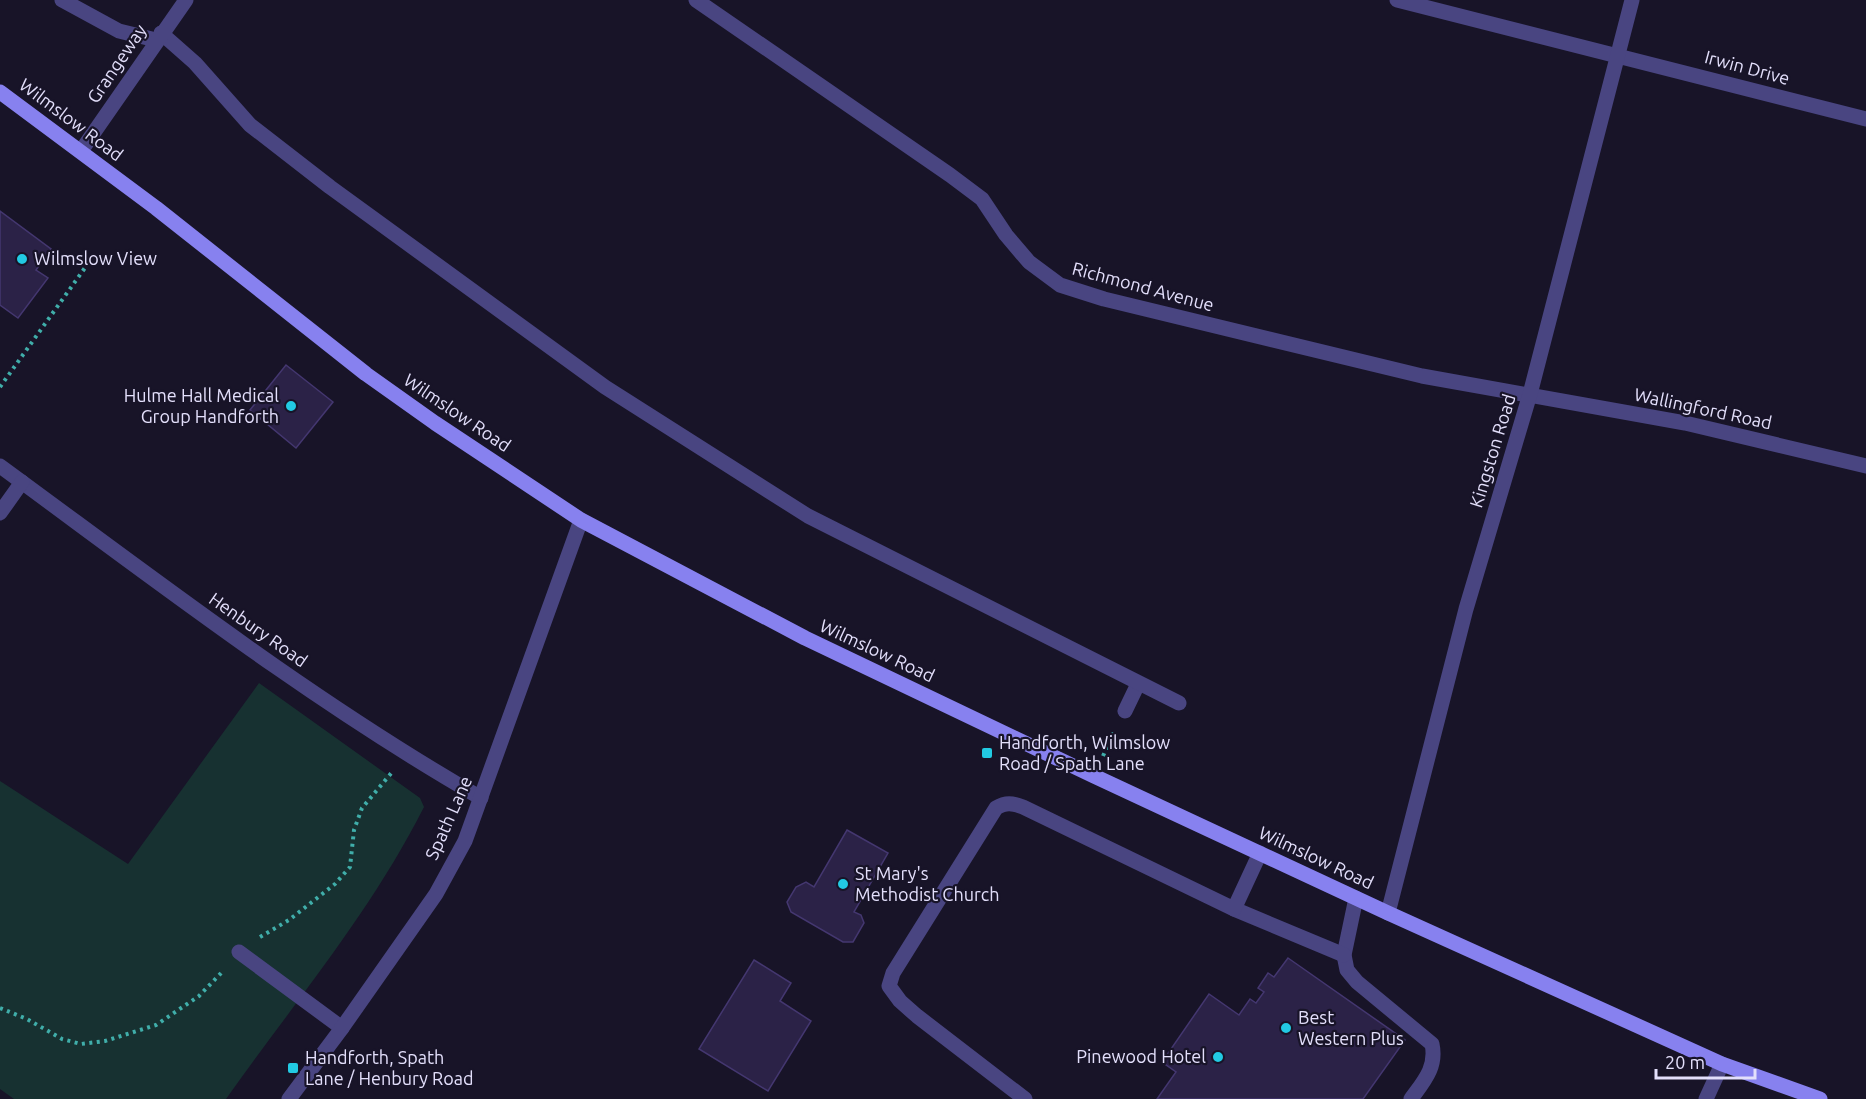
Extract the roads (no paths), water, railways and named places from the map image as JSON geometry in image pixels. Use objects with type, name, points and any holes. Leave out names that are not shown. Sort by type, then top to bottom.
[{"type":"main road","name":"Wilmslow Road","points":[[0,92],[156,208],[366,374],[581,520],[805,638],[1094,776],[1388,913],[1722,1064],[1820,1099]]},
{"type":"street","points":[[62,0],[119,31],[159,37],[195,63],[250,125],[330,187],[605,387],[808,516],[1179,703]]},
{"type":"street","name":"Grangeway","points":[[81,151],[186,0]]},
{"type":"street","name":"Richmond Avenue","points":[[696,0],[966,187],[982,200],[1006,235],[1029,262],[1060,285],[1104,299],[1422,376],[1530,394]]},
{"type":"street","name":"Irwin Drive","points":[[1397,0],[1866,119]]},
{"type":"street","name":"Kingston Road","points":[[1388,913],[1466,609],[1530,394],[1632,0]]},
{"type":"street","name":"Wallingford Road","points":[[1530,394],[1685,423],[1866,466]]},
{"type":"street","name":"Henbury Road","points":[[0,466],[266,661],[404,753],[481,798]]},
{"type":"street","points":[[0,513],[22,482]]},
{"type":"street","name":"Spath Lane","points":[[289,1099],[342,1029],[436,894],[465,841],[581,520]]},
{"type":"street","points":[[1125,711],[1138,684]]},
{"type":"street","points":[[1025,1099],[916,1016],[900,1001],[889,986],[892,974],[996,808],[1004,803],[1013,803],[1023,807],[1234,909],[1344,955]]},
{"type":"street","points":[[1234,909],[1260,853]]},
{"type":"street","points":[[1356,898],[1344,955],[1347,970],[1357,982],[1432,1044],[1434,1056],[1431,1071],[1411,1099]]},
{"type":"street","points":[[239,952],[342,1029]]},
{"type":"street","points":[[1706,1099],[1722,1064]]},
{"type":"place","name":"Wilmslow View","points":[[22,259]]},
{"type":"place","name":"Hulme Hall Medical Group Handforth","points":[[291,406]]},
{"type":"place","name":"Handforth, Wilmslow Road / Spath Lane","points":[[987,753]]},
{"type":"place","name":"St Mary's Methodist Church","points":[[843,884]]},
{"type":"place","name":"Best Western Plus","points":[[1286,1028]]},
{"type":"place","name":"Pinewood Hotel","points":[[1218,1057]]},
{"type":"place","name":"Handforth, Spath Lane / Henbury Road","points":[[293,1068]]}]
